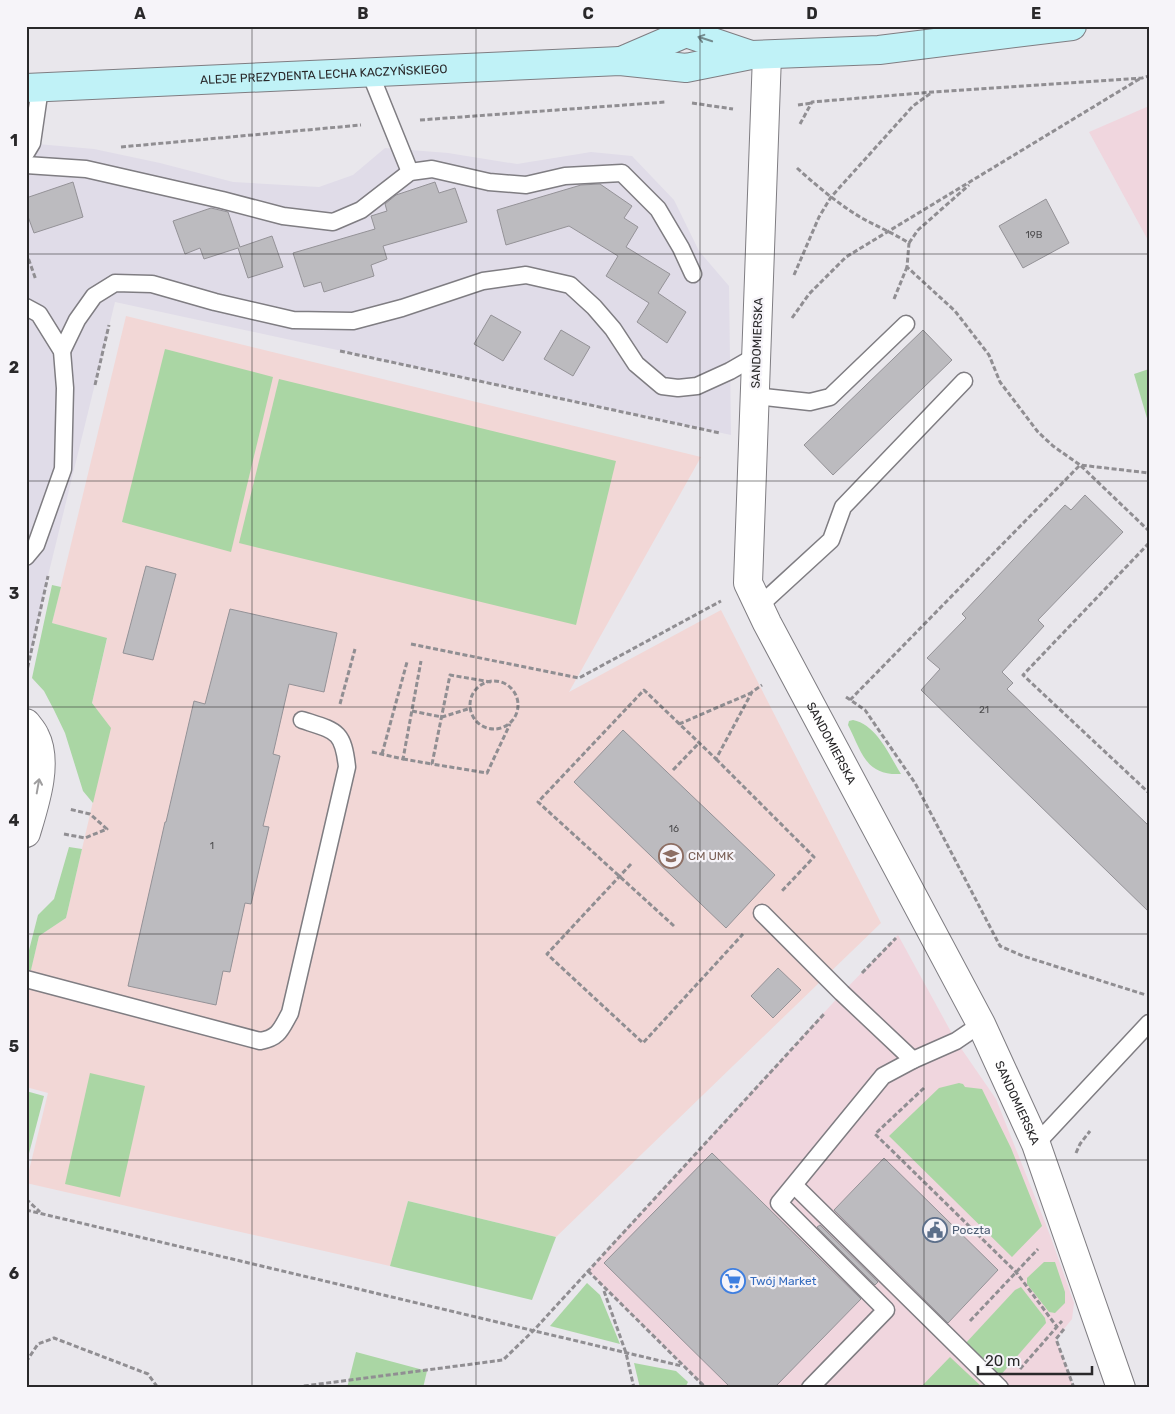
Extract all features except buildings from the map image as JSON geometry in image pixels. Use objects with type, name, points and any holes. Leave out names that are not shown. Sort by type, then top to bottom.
[{"type":"street","name":"ALEJE PREZYDENTA LECHA KACZYŃSKIEGO","points":[[33,88],[620,61],[686,68],[759,55],[879,50],[1072,26]]},
{"type":"street","name":"SANDOMIERSKA","points":[[759,55],[756,356],[748,583],[981,1024],[1036,1144],[1120,1388]]},
{"type":"street","points":[[26,723],[36,737],[41,764],[38,788],[26,833]]},
{"type":"lane","points":[[370,72],[410,172]]},
{"type":"lane","points":[[26,153],[32,143],[33,88]]},
{"type":"lane","points":[[26,166],[86,169],[283,216],[333,222],[361,210],[410,172],[432,169],[488,182],[526,185],[565,176],[622,173],[658,209],[681,248],[693,274]]},
{"type":"lane","points":[[62,351],[77,320],[94,296],[114,283],[152,284],[214,302],[293,320],[353,321],[402,308],[483,282],[526,275],[570,285],[594,306],[613,329],[636,364],[662,386],[678,388],[697,386],[730,372],[756,356]]},
{"type":"lane","points":[[26,307],[39,314],[62,351],[65,388],[63,469],[36,545],[26,557]]},
{"type":"lane","points":[[755,396],[810,402],[830,397],[906,324]]},
{"type":"lane","points":[[760,606],[831,540],[843,507],[964,381]]},
{"type":"lane","points":[[26,980],[260,1041],[272,1039],[282,1028],[290,1013],[347,767],[345,746],[338,735],[326,728],[302,720]]},
{"type":"lane","points":[[762,913],[842,993],[913,1060]]},
{"type":"lane","points":[[1036,1144],[1149,1023]]},
{"type":"lane","points":[[810,1388],[886,1310],[779,1203],[884,1076],[913,1060],[956,1041],[981,1024]]},
{"type":"lane","points":[[795,1186],[1000,1388]]},
{"type":"path","points":[[799,125],[812,102],[1149,76]]},
{"type":"path","points":[[792,318],[809,294],[846,256],[1142,78]]},
{"type":"path","points":[[791,283],[819,217],[831,197],[914,106],[933,92]]},
{"type":"path","points":[[794,165],[831,197],[860,217],[889,230],[909,243]]},
{"type":"path","points":[[894,300],[907,267],[909,243],[918,230],[939,210],[978,178]]},
{"type":"path","points":[[907,267],[955,311],[989,355],[1000,382],[1038,432],[1053,446],[1080,465],[1149,531]]},
{"type":"path","points":[[339,351],[722,433]]},
{"type":"path","points":[[1080,465],[1149,473]]},
{"type":"path","points":[[850,700],[1080,465]]},
{"type":"path","points":[[1149,543],[1023,675],[1149,793]]},
{"type":"path","points":[[410,644],[579,678],[722,601]]},
{"type":"path","points":[[333,732],[355,649]]},
{"type":"path","points":[[403,759],[421,661]]},
{"type":"path","points":[[382,754],[407,662]]},
{"type":"path","points":[[345,746],[403,759],[487,774],[518,711],[516,696],[506,685],[450,675],[432,764]]},
{"type":"path","points":[[679,724],[752,692],[768,681]]},
{"type":"path","points":[[491,682],[477,689],[472,696],[471,712],[475,720],[488,729],[496,730],[510,724]]},
{"type":"path","points":[[631,864],[619,877],[547,954],[643,1043],[814,856],[644,690],[538,802],[619,877],[674,926]]},
{"type":"path","points":[[716,759],[752,692]]},
{"type":"path","points":[[844,695],[865,710],[915,783],[1000,946],[1023,956],[1149,996]]},
{"type":"path","points":[[412,711],[442,717],[471,708]]},
{"type":"path","points":[[673,770],[699,743]]},
{"type":"path","points":[[64,834],[84,838],[107,828],[90,814],[69,809]]},
{"type":"path","points":[[289,1388],[503,1360],[534,1330],[842,993],[898,935]]},
{"type":"path","points":[[929,1084],[875,1134],[1016,1272],[1057,1327]]},
{"type":"path","points":[[1076,1154],[1080,1144],[1093,1127]]},
{"type":"path","points":[[26,1199],[42,1214]]},
{"type":"path","points":[[26,1210],[682,1366]]},
{"type":"path","points":[[952,1341],[1038,1248]]},
{"type":"path","points":[[588,1271],[603,1288],[706,1388]]},
{"type":"path","points":[[603,1288],[626,1353],[634,1388]]},
{"type":"path","points":[[1015,1374],[1068,1315]]},
{"type":"path","points":[[26,1362],[38,1344],[54,1338],[148,1374],[158,1388]]},
{"type":"shaded area","points":[[1149,106],[1149,242],[1089,132]]},
{"type":"shaded area","points":[[26,143],[94,149],[160,163],[233,182],[319,187],[353,175],[385,148],[448,153],[517,164],[591,152],[632,156],[674,200],[699,251],[729,286],[731,435],[115,302],[47,580],[26,675]]},
{"type":"shaded area","points":[[126,316],[701,457],[569,692],[721,610],[881,923],[556,1237],[408,1201],[390,1266],[26,1183],[48,1093],[26,1087],[26,990],[39,936],[66,918],[110,728],[92,703],[107,639],[52,623]]},
{"type":"shaded area","points":[[898,935],[956,1041],[996,1099],[1050,1235],[1074,1303],[1072,1319],[1056,1339],[1074,1388],[706,1388],[588,1271],[842,993]]},
{"type":"green space","points":[[165,349],[273,377],[231,552],[122,522]]},
{"type":"green space","points":[[1149,369],[1149,425],[1134,374]]},
{"type":"green space","points":[[279,379],[616,461],[576,625],[239,543]]},
{"type":"green space","points":[[52,585],[61,587],[52,623],[107,638],[92,703],[111,728],[93,803],[83,791],[65,733],[54,710],[44,691],[32,678]]},
{"type":"green space","points":[[853,720],[861,723],[876,734],[901,774],[889,774],[880,771],[866,760],[848,725],[849,721]]},
{"type":"green space","points":[[69,847],[82,849],[66,918],[39,936],[31,970],[26,970],[26,962],[38,915],[54,899]]},
{"type":"green space","points":[[90,1073],[145,1086],[120,1197],[65,1184]]},
{"type":"green space","points":[[959,1083],[965,1087],[982,1089],[1011,1148],[1042,1226],[1012,1257],[889,1136],[939,1088]]},
{"type":"green space","points":[[26,1091],[44,1096],[26,1165]]},
{"type":"green space","points":[[408,1201],[556,1237],[532,1300],[390,1266]]},
{"type":"green space","points":[[1044,1262],[1055,1262],[1065,1292],[1065,1303],[1055,1313],[1049,1312],[1027,1284],[1027,1278]]},
{"type":"green space","points":[[587,1283],[600,1295],[620,1344],[550,1326]]},
{"type":"green space","points":[[1021,1287],[1045,1318],[1046,1323],[999,1377],[964,1345],[1015,1290]]},
{"type":"green space","points":[[356,1352],[427,1371],[423,1388],[347,1388]]},
{"type":"green space","points":[[950,1357],[983,1388],[920,1388]]},
{"type":"green space","points":[[634,1363],[676,1371],[688,1382],[685,1388],[640,1388]]},
{"type":"place","name":"CM UMK","points":[[671,856]]},
{"type":"place","name":"Poczta","points":[[935,1230]]},
{"type":"place","name":"Twój Market","points":[[733,1281]]}]
